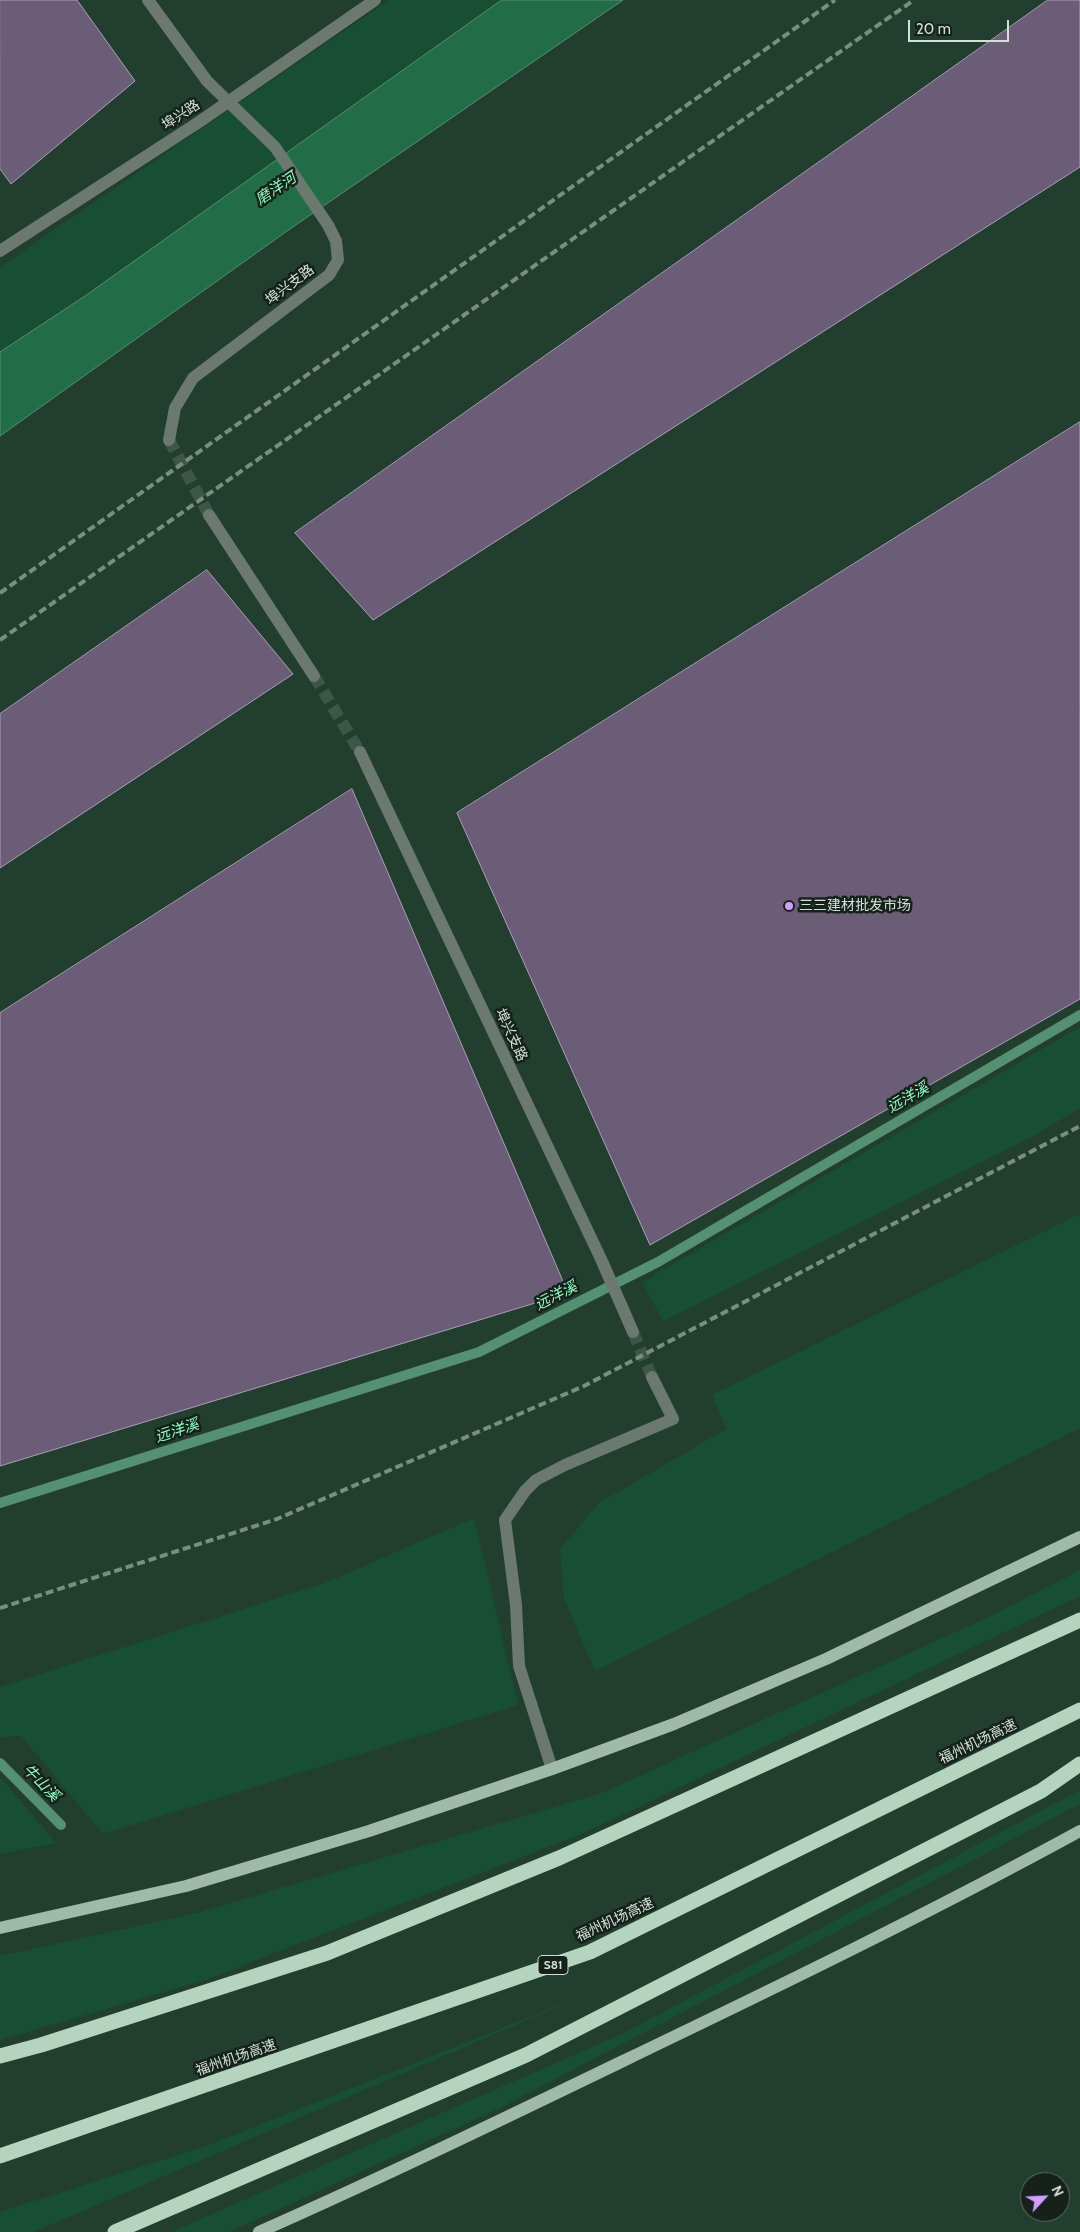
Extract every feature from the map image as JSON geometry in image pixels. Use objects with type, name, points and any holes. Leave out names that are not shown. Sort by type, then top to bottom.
[{"type":"highway","points":[[0,2056],[41,2045],[327,1953],[559,1858],[1080,1620]]},
{"type":"highway","name":"福州机场高速","points":[[0,2156],[590,1952],[1080,1710]]},
{"type":"highway","points":[[115,2232],[526,2055],[1040,1792],[1080,1764]]},
{"type":"main road","points":[[0,1928],[186,1886],[369,1832],[552,1769],[674,1724],[826,1659],[1080,1537]]},
{"type":"main road","points":[[259,2232],[354,2190],[793,1979],[1014,1867],[1080,1831]]},
{"type":"street","name":"埠兴支路","points":[[148,0],[207,81],[275,147],[328,225],[336,241],[338,260],[329,275],[193,378],[175,408],[170,440]]},
{"type":"street","name":"埠兴路","points":[[0,251],[229,101],[375,0]]},
{"type":"street","points":[[209,515],[314,676]]},
{"type":"street","name":"埠兴支路","points":[[360,752],[633,1332]]},
{"type":"street","points":[[552,1769],[519,1666],[516,1605],[505,1520],[519,1498],[536,1480],[672,1419],[652,1377]]},
{"type":"shaded area","points":[[389,0],[503,0],[85,296],[0,352],[0,267]]},
{"type":"shaded area","points":[[1080,1027],[1080,1108],[1032,1137],[663,1321],[642,1282]]},
{"type":"shaded area","points":[[1080,1214],[1080,1428],[595,1671],[564,1599],[560,1549],[599,1503],[726,1429],[712,1395]]},
{"type":"shaded area","points":[[474,1518],[518,1705],[103,1834],[21,1736],[0,1737],[0,1687],[325,1583]]},
{"type":"shaded area","points":[[1080,1570],[1080,1596],[584,1833],[205,1980],[0,2040],[0,1956],[197,1913],[602,1793],[993,1615]]},
{"type":"shaded area","points":[[0,1777],[56,1843],[0,1854]]},
{"type":"shaded area","points":[[1080,1790],[1080,1804],[498,2109],[229,2232],[171,2232],[624,2033]]},
{"type":"shaded area","points":[[595,1991],[34,2232],[0,2232],[0,2212],[209,2145]]},
{"type":"water","name":"磨洋河","points":[[502,0],[623,0],[287,231],[0,436],[0,352],[85,296]]},
{"type":"building","points":[[0,0],[77,0],[135,81],[11,184],[0,169]]},
{"type":"building","points":[[1048,0],[1080,0],[1080,167],[373,620],[295,533]]},
{"type":"building","name":"三三建材批发市场","points":[[1080,422],[1080,999],[650,1245],[457,813]]},
{"type":"building","points":[[207,570],[293,674],[0,868],[0,714]]},
{"type":"building","points":[[352,789],[568,1293],[0,1466],[0,1013]]},
{"type":"waterway","name":"远洋溪","points":[[0,1503],[479,1352],[658,1262],[1080,1015]]},
{"type":"waterway","name":"牛山溪","points":[[0,1763],[61,1825]]},
{"type":"tunnel","points":[[169,440],[209,515]]},
{"type":"tunnel","points":[[314,676],[360,752]]},
{"type":"tunnel","points":[[633,1332],[652,1377]]},
{"type":"railway","points":[[0,593],[835,0]]},
{"type":"railway","points":[[0,640],[914,0]]},
{"type":"railway","points":[[0,1608],[277,1519],[584,1386],[1080,1126]]},
{"type":"place","name":"三三建材批发市场","points":[[789,906]]}]
